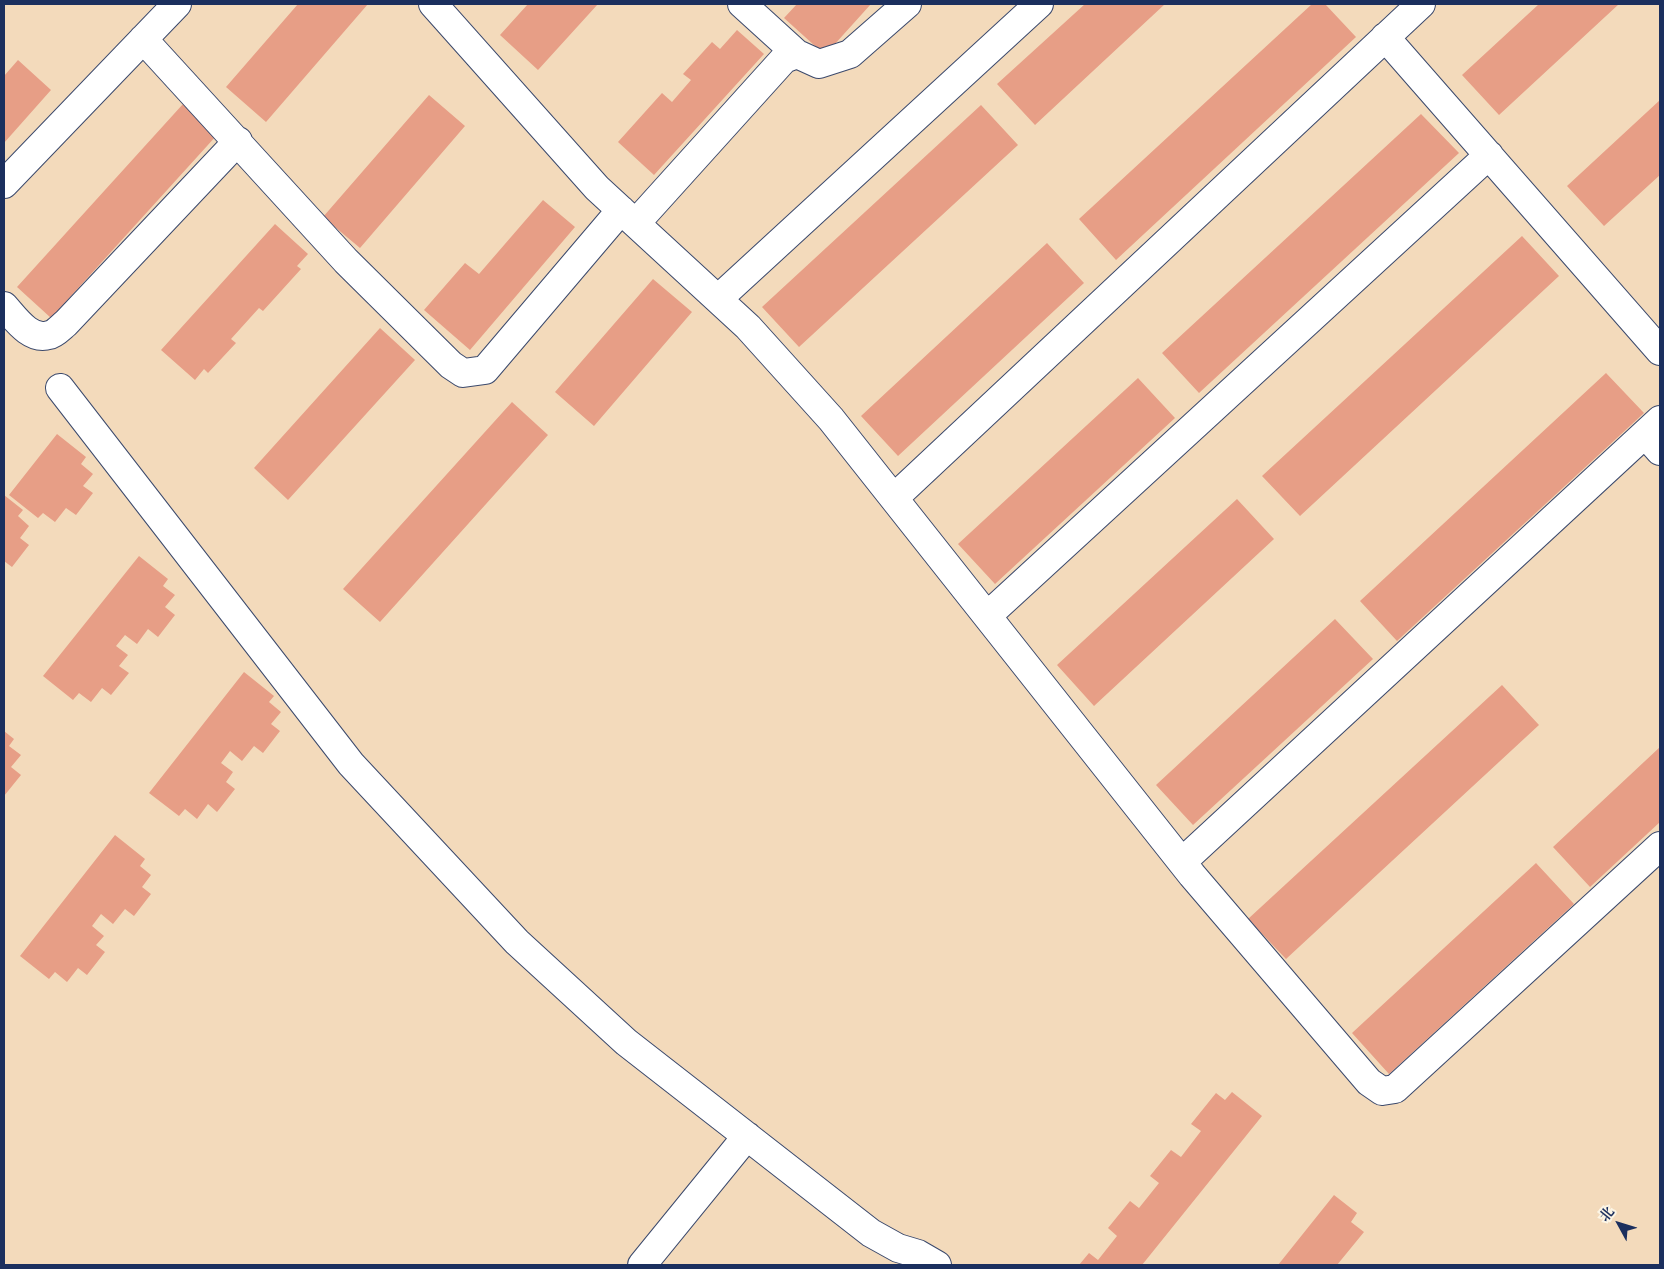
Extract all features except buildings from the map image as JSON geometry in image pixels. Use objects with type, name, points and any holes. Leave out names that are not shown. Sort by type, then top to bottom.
[{"type":"lane","points":[[4,184],[177,4]]},
{"type":"lane","points":[[433,4],[597,188],[748,327],[831,419],[1182,862],[1369,1082],[1382,1092],[1396,1089],[1660,846]]},
{"type":"lane","points":[[742,4],[797,54],[819,64],[850,54],[907,4]]},
{"type":"lane","points":[[718,299],[1039,4]]},
{"type":"lane","points":[[894,498],[1421,4]]},
{"type":"lane","points":[[1385,37],[1660,351]]},
{"type":"lane","points":[[143,39],[346,261],[451,365],[463,373],[485,370],[628,217],[773,69],[784,59],[797,54]]},
{"type":"lane","points":[[4,306],[26,329],[38,337],[51,335],[66,323],[238,141]]},
{"type":"lane","points":[[987,616],[1488,155]]},
{"type":"lane","points":[[60,388],[351,764],[517,942],[626,1042],[871,1233],[898,1248],[918,1254],[937,1265]]},
{"type":"lane","points":[[1182,862],[1655,435]]},
{"type":"lane","points":[[642,1265],[747,1136]]}]
